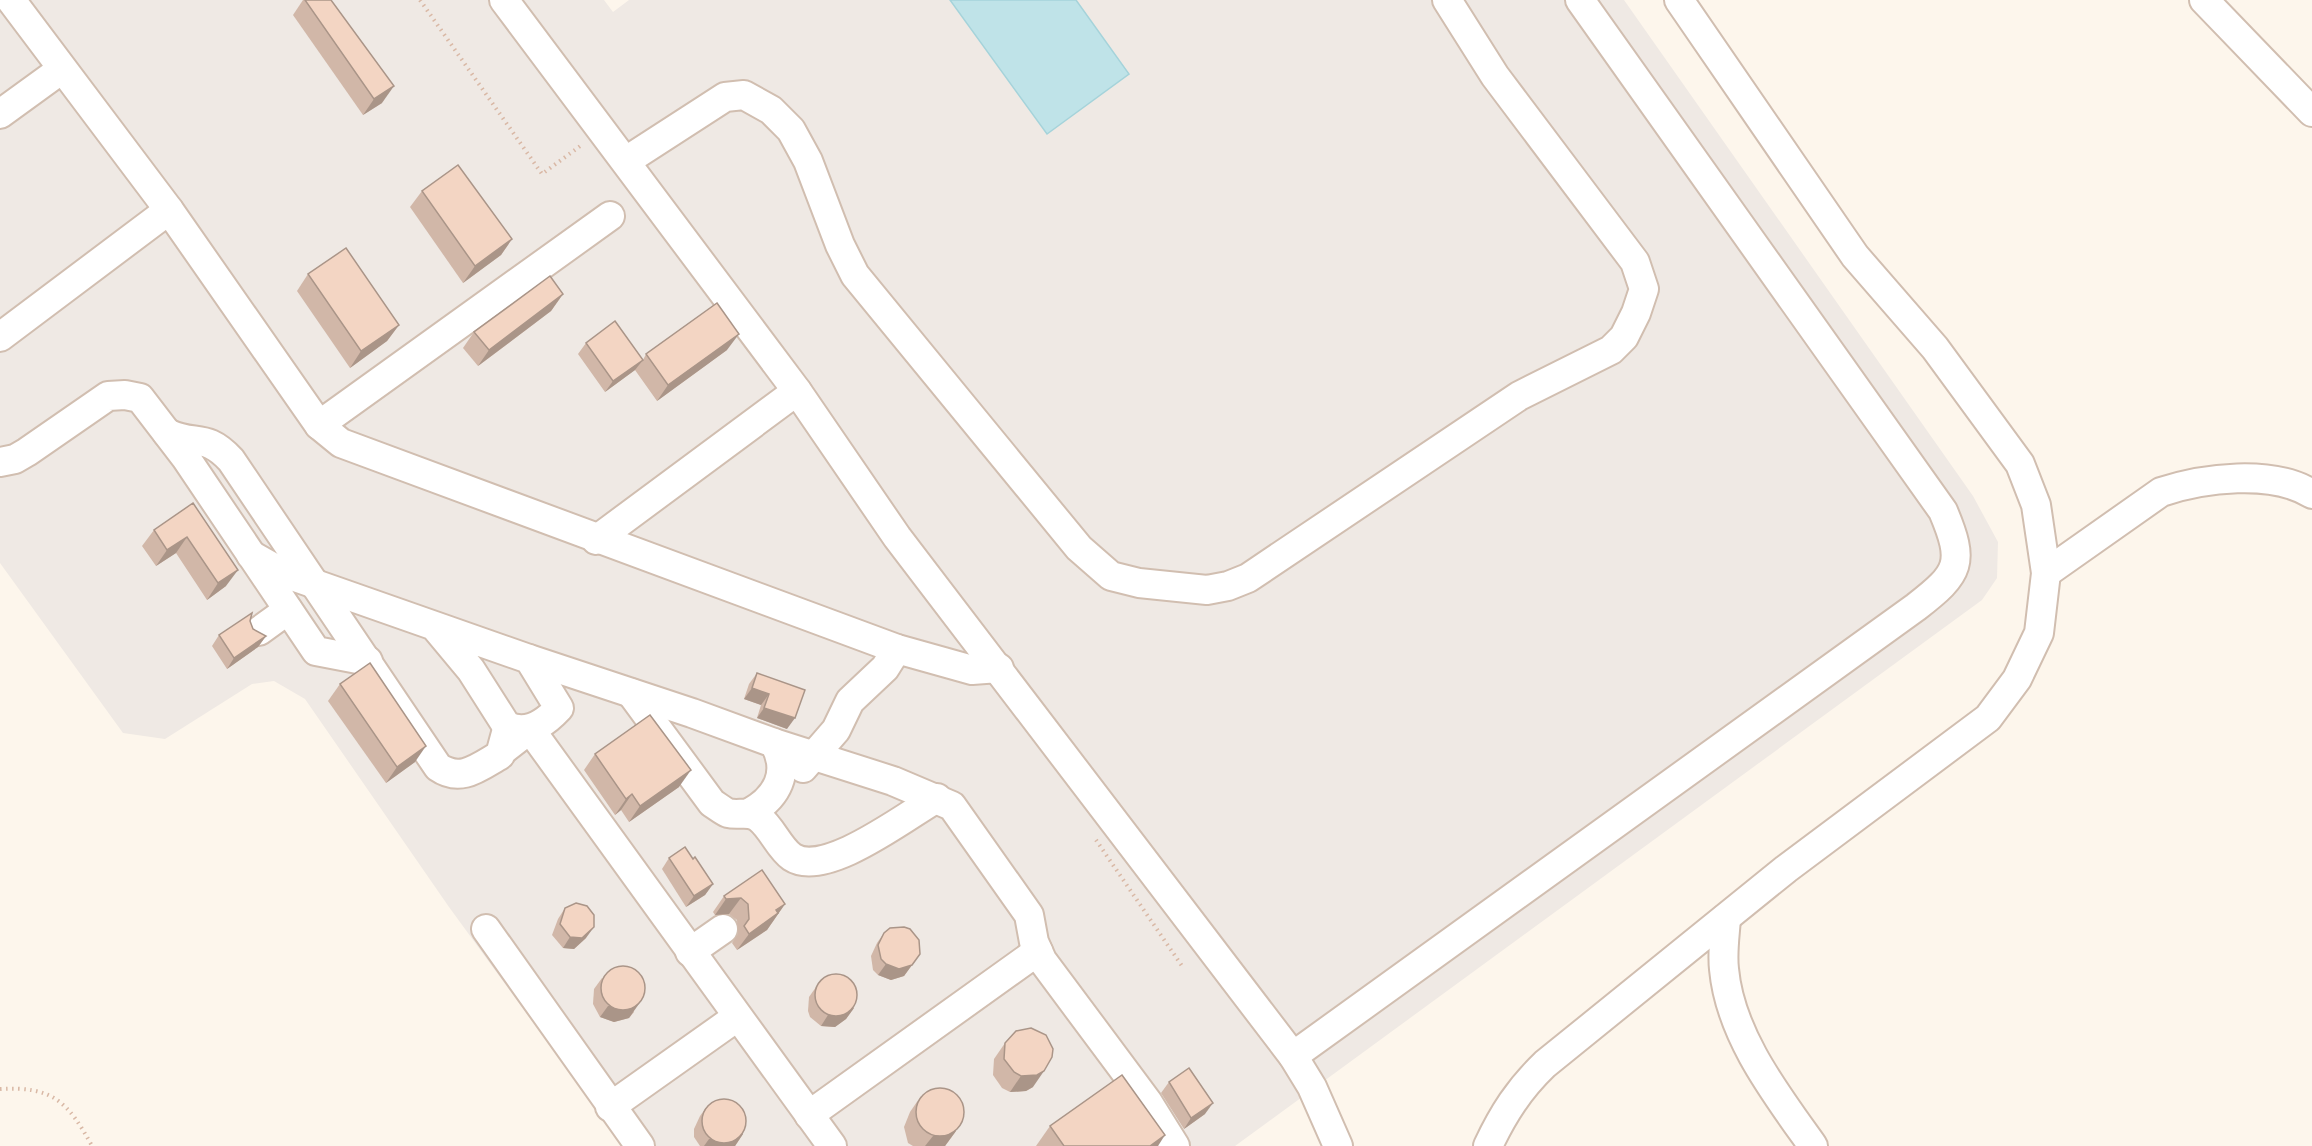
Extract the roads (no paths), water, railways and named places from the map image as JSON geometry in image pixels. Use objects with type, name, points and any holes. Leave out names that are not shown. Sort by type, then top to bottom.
[{"type":"lane","points":[[11,0],[169,210],[320,425],[341,443],[897,650],[972,670],[999,668]]},
{"type":"lane","points":[[504,0],[797,392],[897,537],[1293,1056],[1312,1087],[1338,1146]]},
{"type":"lane","points":[[626,161],[724,97],[744,94],[771,110],[791,130],[808,161],[855,275],[1079,548],[1111,576],[1139,583],[1207,590],[1228,586],[1248,578],[1519,396],[1611,350],[1624,337],[1636,313],[1644,289],[1635,262],[1495,76],[1447,0]]},
{"type":"lane","points":[[1293,1056],[1916,607],[1941,588],[1954,572],[1957,558],[1954,538],[1943,511],[1580,0]]},
{"type":"lane","points":[[1488,1146],[1504,1113],[1520,1089],[1545,1064],[1786,869],[1988,718],[2017,679],[2039,633],[2046,573],[2036,505],[2020,464],[1935,348],[1855,256],[1679,0]]},
{"type":"lane","points":[[2204,0],[2312,112]]},
{"type":"lane","points":[[0,114],[62,69]]},
{"type":"lane","points":[[0,337],[169,210]]},
{"type":"lane","points":[[320,425],[610,216]]},
{"type":"lane","points":[[597,540],[797,392]]},
{"type":"lane","points":[[0,462],[15,459],[27,452],[108,396],[125,394],[140,398],[167,433],[249,563],[288,610],[316,651],[368,661]]},
{"type":"lane","points":[[167,433],[181,439],[204,441],[218,446],[231,460],[438,767],[446,773],[462,775],[472,772],[500,755],[513,735],[549,718],[559,708],[529,659]]},
{"type":"lane","points":[[2046,573],[2161,492],[2183,485],[2252,477],[2304,489],[2312,494]]},
{"type":"lane","points":[[249,563],[268,566],[436,628],[765,737],[774,743],[888,779],[952,806],[1029,915],[1042,960],[1147,1101],[1175,1146]]},
{"type":"lane","points":[[259,631],[288,610]]},
{"type":"lane","points":[[436,628],[471,670],[513,735],[690,952],[832,1146]]},
{"type":"lane","points":[[471,670],[477,658],[497,648]]},
{"type":"lane","points":[[749,813],[816,756],[836,730],[850,701],[885,668],[897,650]]},
{"type":"lane","points":[[631,693],[712,803],[728,813],[749,813],[759,817],[790,856],[812,862],[823,861],[853,849],[937,798]]},
{"type":"lane","points":[[774,743],[782,765],[781,779],[775,793]]},
{"type":"lane","points":[[888,779],[896,795],[898,821]]},
{"type":"lane","points":[[1726,918],[1724,968],[1731,1007],[1756,1060],[1813,1146]]},
{"type":"lane","points":[[486,929],[610,1107],[640,1146]]},
{"type":"lane","points":[[690,952],[723,929]]},
{"type":"lane","points":[[809,1115],[1038,951]]},
{"type":"lane","points":[[610,1107],[737,1017]]},
{"type":"water","points":[[950,0],[1076,0],[1129,74],[1047,134]]}]
